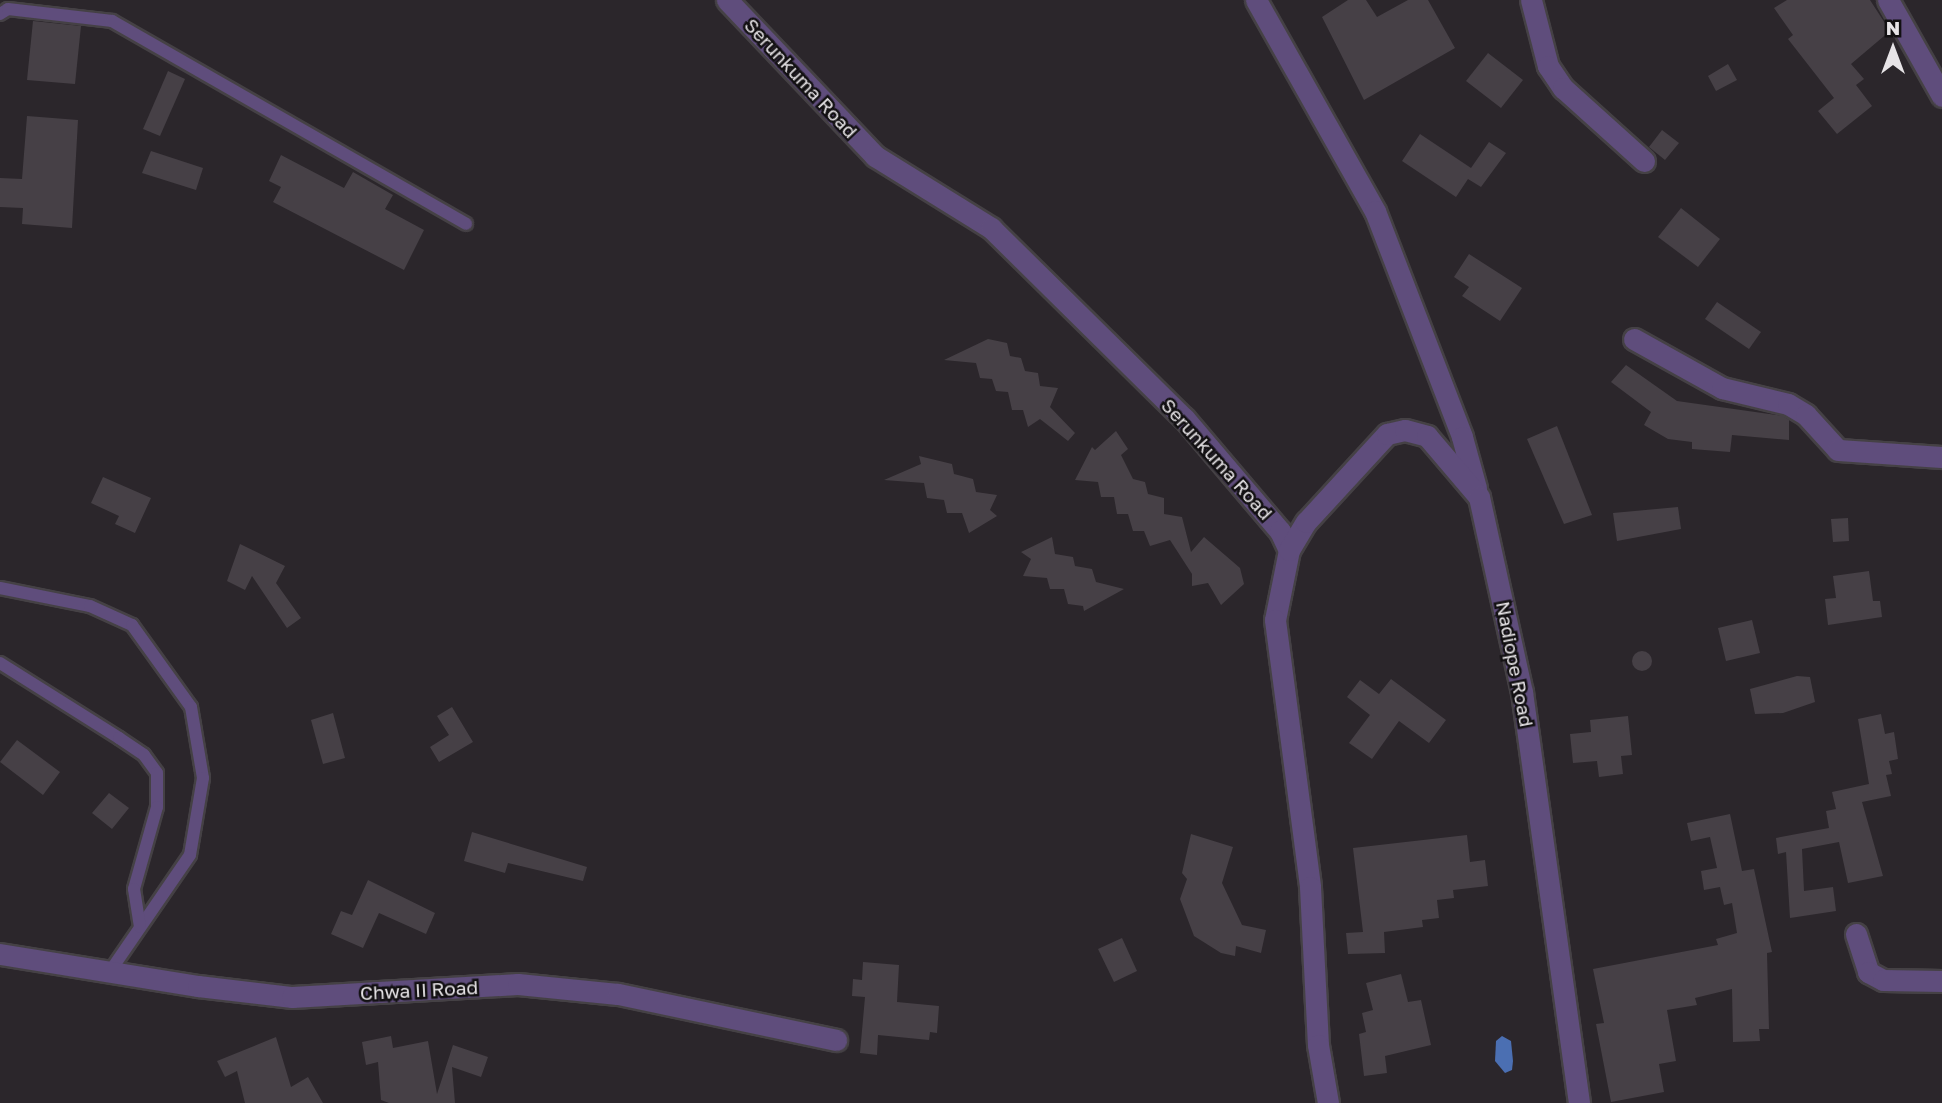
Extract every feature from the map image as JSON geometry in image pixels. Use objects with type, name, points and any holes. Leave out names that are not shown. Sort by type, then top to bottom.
[{"type":"street","name":"Serunkuma Road","points":[[727,0],[875,156],[991,228],[1184,418],[1263,507],[1289,550]]},
{"type":"street","points":[[1256,0],[1375,211],[1462,437],[1479,497]]},
{"type":"street","points":[[1531,0],[1548,66],[1556,77],[1644,161]]},
{"type":"street","points":[[1888,0],[1942,96]]},
{"type":"street","points":[[1634,339],[1722,388],[1788,404],[1807,415],[1838,450],[1942,457]]},
{"type":"street","name":"Nadiope Road","points":[[1289,550],[1306,522],[1387,434],[1405,430],[1427,436],[1479,497],[1522,692],[1579,1103]]},
{"type":"street","points":[[1289,550],[1275,620],[1310,887],[1318,1045],[1328,1103]]},
{"type":"street","points":[[1856,934],[1868,972],[1883,979],[1942,981]]},
{"type":"street","name":"Chwa II Road","points":[[0,954],[198,986],[292,997],[518,984],[593,991],[836,1040]]},
{"type":"lane","points":[[0,14],[8,9],[113,21],[466,224]]},
{"type":"lane","points":[[0,588],[90,606],[132,625],[191,707],[203,778],[190,855],[111,970]]},
{"type":"lane","points":[[0,663],[128,743],[144,755],[156,773],[157,807],[134,888],[140,927]]},
{"type":"water","points":[[1502,1036],[1511,1041],[1513,1061],[1512,1070],[1505,1073],[1495,1061],[1496,1041]]},
{"type":"building","points":[[1348,0],[1366,0],[1377,17],[1408,0],[1428,0],[1455,48],[1364,100],[1322,17]]},
{"type":"building","points":[[1787,0],[1870,0],[1890,31],[1851,64],[1864,79],[1856,85],[1872,106],[1837,134],[1818,111],[1834,98],[1788,39],[1793,35],[1774,8]]},
{"type":"building","points":[[33,21],[81,26],[75,84],[27,80]]},
{"type":"building","points":[[1488,53],[1523,80],[1501,108],[1466,81]]},
{"type":"building","points":[[1728,64],[1737,80],[1716,91],[1708,76]]},
{"type":"building","points":[[168,71],[185,79],[160,136],[143,129]]},
{"type":"building","points":[[27,116],[78,120],[72,228],[22,224],[23,208],[0,207],[0,178],[22,179]]},
{"type":"building","points":[[1662,130],[1679,143],[1665,160],[1649,147]]},
{"type":"building","points":[[1420,134],[1471,168],[1489,142],[1506,153],[1481,187],[1468,179],[1456,197],[1402,161]]},
{"type":"building","points":[[151,151],[203,168],[196,190],[142,173]]},
{"type":"building","points":[[281,155],[344,188],[353,172],[393,195],[385,209],[424,230],[404,270],[273,202],[281,187],[269,181]]},
{"type":"building","points":[[1681,208],[1720,239],[1698,267],[1658,237]]},
{"type":"building","points":[[1469,254],[1522,288],[1500,321],[1462,296],[1469,287],[1454,277]]},
{"type":"building","points":[[1717,302],[1761,332],[1749,349],[1705,319]]},
{"type":"building","points":[[988,339],[1007,343],[1010,356],[1021,358],[1025,371],[1038,373],[1040,386],[1058,388],[1050,407],[1075,433],[1068,441],[1040,419],[1028,427],[1023,410],[1012,410],[1008,392],[996,391],[992,379],[980,378],[976,363],[944,360]]},
{"type":"building","points":[[1626,365],[1677,401],[1783,416],[1789,420],[1789,440],[1732,435],[1730,452],[1692,449],[1692,442],[1668,439],[1644,425],[1651,412],[1611,382]]},
{"type":"building","points":[[1557,426],[1592,515],[1564,524],[1527,439]]},
{"type":"building","points":[[1116,431],[1128,449],[1121,455],[1133,479],[1145,482],[1148,494],[1164,498],[1164,514],[1182,517],[1191,552],[1204,537],[1240,568],[1244,584],[1221,605],[1208,583],[1192,586],[1192,574],[1170,540],[1150,546],[1144,531],[1133,531],[1128,514],[1117,514],[1114,497],[1101,497],[1098,482],[1075,480],[1092,447],[1095,450]]},
{"type":"building","points":[[919,456],[952,464],[954,474],[973,479],[976,492],[997,495],[990,510],[997,516],[969,533],[962,513],[947,513],[944,500],[927,498],[924,483],[884,480],[921,464]]},
{"type":"building","points":[[103,477],[151,498],[135,533],[115,524],[119,516],[91,503]]},
{"type":"building","points":[[1678,507],[1681,529],[1617,541],[1613,513]]},
{"type":"building","points":[[1848,518],[1849,541],[1833,542],[1831,519]]},
{"type":"building","points":[[1052,537],[1055,554],[1073,557],[1075,566],[1092,569],[1096,582],[1124,589],[1084,611],[1083,606],[1068,604],[1064,589],[1050,589],[1047,578],[1023,576],[1031,559],[1021,552]]},
{"type":"building","points":[[240,544],[285,566],[276,583],[301,618],[287,628],[252,576],[245,590],[227,581]]},
{"type":"building","points":[[1869,571],[1873,601],[1880,601],[1882,617],[1828,625],[1825,599],[1836,598],[1833,576]]},
{"type":"building","points":[[1752,620],[1760,653],[1726,661],[1718,628]]},
{"type":"building","points":[[1642,651],[1649,654],[1652,661],[1649,668],[1642,671],[1635,668],[1632,661],[1635,654]]},
{"type":"building","points":[[1797,676],[1810,677],[1815,702],[1783,713],[1755,714],[1750,689]]},
{"type":"building","points":[[1391,679],[1446,720],[1429,743],[1399,721],[1372,759],[1349,743],[1370,715],[1347,697],[1360,680],[1379,694]]},
{"type":"building","points":[[452,707],[473,742],[439,762],[430,747],[449,735],[437,716]]},
{"type":"building","points":[[333,713],[345,758],[323,764],[311,720]]},
{"type":"building","points":[[1881,714],[1885,734],[1894,732],[1898,759],[1889,761],[1892,774],[1886,775],[1891,796],[1862,802],[1883,876],[1848,883],[1839,842],[1802,849],[1804,891],[1833,887],[1836,911],[1790,918],[1786,852],[1778,854],[1776,838],[1829,828],[1826,811],[1836,809],[1832,792],[1869,784],[1858,719]]},
{"type":"building","points":[[1628,716],[1632,755],[1621,756],[1623,774],[1599,777],[1597,761],[1573,763],[1570,734],[1591,732],[1590,720]]},
{"type":"building","points":[[17,740],[60,772],[43,795],[0,762]]},
{"type":"building","points":[[109,793],[129,808],[112,829],[92,813]]},
{"type":"building","points":[[1730,814],[1742,871],[1754,869],[1772,952],[1767,953],[1769,1029],[1759,1029],[1760,1041],[1733,1042],[1732,989],[1695,998],[1697,1005],[1667,1010],[1676,1061],[1659,1064],[1664,1092],[1611,1102],[1596,1024],[1604,1023],[1593,969],[1718,945],[1716,939],[1737,933],[1732,903],[1724,905],[1720,887],[1704,890],[1701,871],[1717,868],[1710,837],[1691,841],[1687,823]]},
{"type":"building","points":[[472,832],[587,867],[583,881],[508,863],[505,873],[464,861]]},
{"type":"building","points":[[1191,834],[1233,847],[1222,883],[1242,925],[1266,930],[1261,953],[1236,946],[1235,956],[1221,953],[1194,936],[1180,899],[1187,879],[1182,873]]},
{"type":"building","points":[[1467,835],[1470,862],[1485,860],[1488,886],[1453,890],[1454,898],[1437,900],[1439,918],[1422,920],[1423,927],[1384,932],[1385,953],[1348,954],[1346,933],[1363,932],[1353,848]]},
{"type":"building","points":[[368,880],[435,913],[426,934],[379,913],[363,948],[331,934],[341,911],[352,915]]},
{"type":"building","points":[[1122,938],[1137,971],[1114,982],[1098,949]]},
{"type":"building","points":[[863,962],[899,965],[897,1002],[939,1006],[937,1033],[930,1032],[929,1040],[878,1035],[877,1055],[860,1053],[865,997],[852,996],[853,979],[862,980]]},
{"type":"building","points":[[1401,974],[1408,1002],[1421,1000],[1431,1045],[1385,1056],[1387,1073],[1364,1076],[1359,1034],[1366,1032],[1362,1013],[1373,1010],[1366,983]]},
{"type":"building","points":[[391,1036],[393,1048],[428,1041],[437,1094],[453,1045],[488,1057],[481,1077],[452,1067],[455,1103],[389,1103],[381,1100],[378,1062],[366,1065],[362,1042]]},
{"type":"building","points":[[276,1037],[291,1087],[308,1077],[323,1103],[245,1103],[237,1071],[225,1077],[217,1061]]}]
